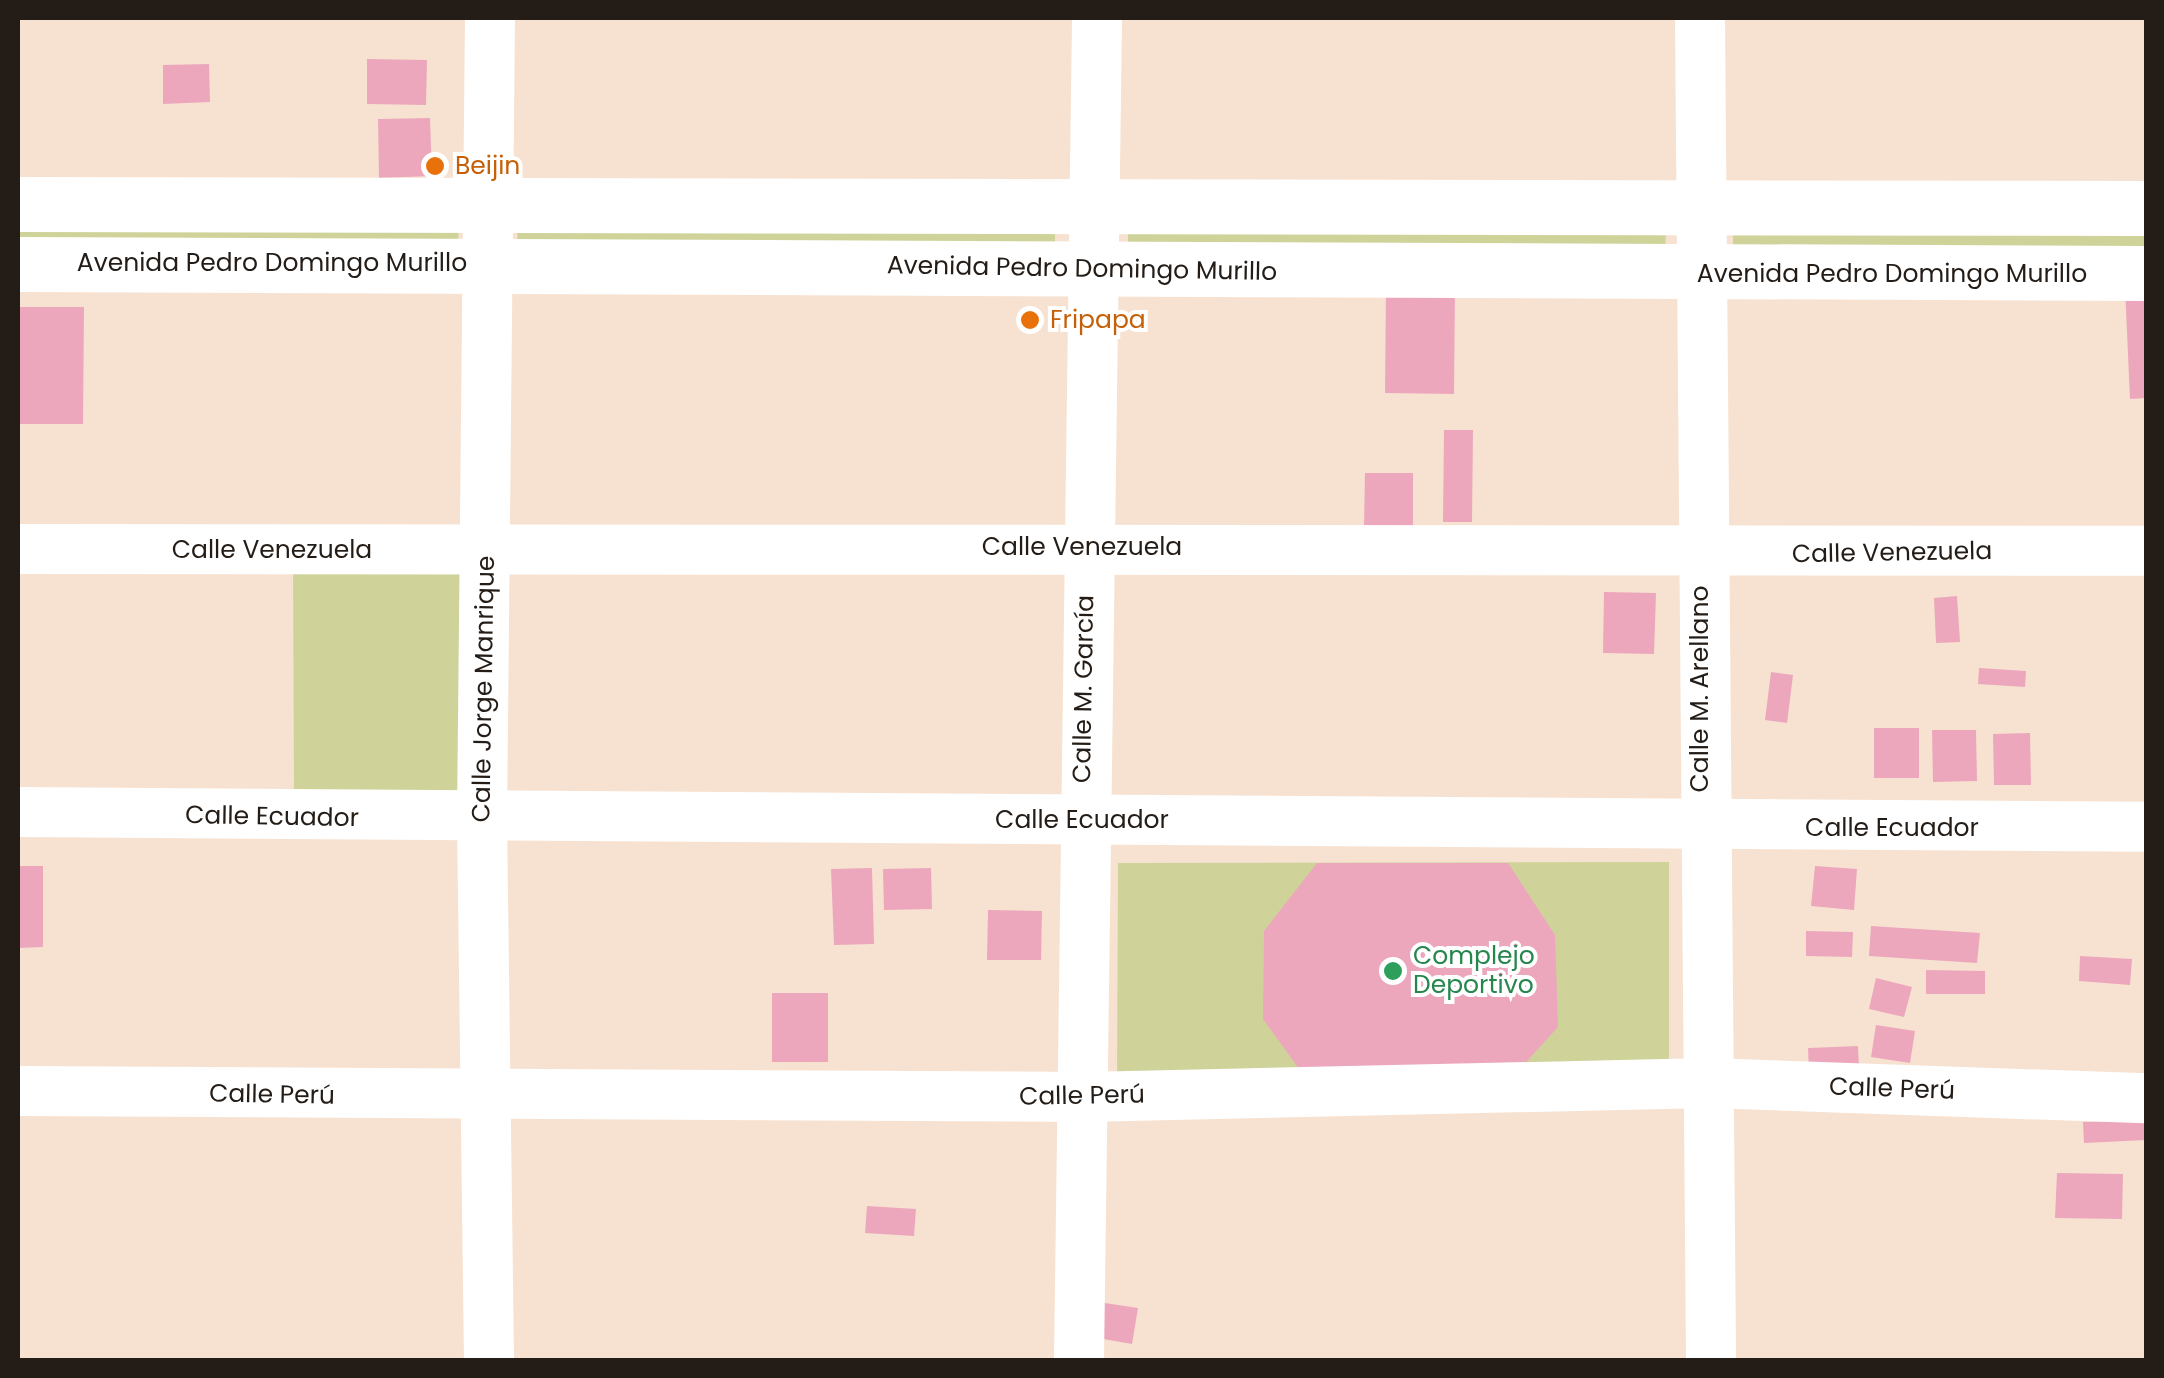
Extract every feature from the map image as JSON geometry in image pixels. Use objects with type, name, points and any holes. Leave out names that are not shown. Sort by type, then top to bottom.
[{"type":"main road","points":[[18,204],[2146,208]]},
{"type":"main road","name":"Avenida Pedro Domingo Murillo","points":[[18,264],[490,262],[1697,274],[2146,273]]},
{"type":"street","name":"Calle Jorge Manrique","points":[[489,1360],[482,821],[490,18]]},
{"type":"street","name":"Calle M. García","points":[[1079,1360],[1086,1097],[1086,546],[1097,18]]},
{"type":"street","name":"Calle M. Arellano","points":[[1700,18],[1699,829],[1710,1360]]},
{"type":"street","name":"Calle Venezuela","points":[[18,549],[1086,546],[1700,555],[2146,551]]},
{"type":"street","name":"Calle Ecuador","points":[[18,812],[482,821],[1083,819],[1699,829],[2146,827]]},
{"type":"street","name":"Calle Perú","points":[[18,1092],[484,1098],[1086,1097],[1707,1083],[2146,1098]]},
{"type":"green space","points":[[459,218],[458,248],[18,250],[18,220]]},
{"type":"green space","points":[[518,218],[1055,223],[1055,253],[517,247]]},
{"type":"green space","points":[[1128,222],[1666,228],[1665,257],[1128,251]]},
{"type":"green space","points":[[2146,227],[2146,256],[1733,258],[1733,228]]},
{"type":"green space","points":[[465,565],[465,798],[294,799],[293,566]]},
{"type":"green space","name":"Complejo Deportivo","points":[[1669,862],[1669,1079],[1117,1080],[1118,863]]},
{"type":"building","points":[[367,59],[427,60],[426,105],[367,104]]},
{"type":"building","points":[[209,64],[210,102],[163,104],[163,65]]},
{"type":"building","points":[[430,118],[432,176],[379,178],[378,119]]},
{"type":"building","points":[[1386,286],[1455,287],[1454,394],[1385,393]]},
{"type":"building","points":[[2146,287],[2146,398],[2130,399],[2125,288]]},
{"type":"building","points":[[18,307],[84,307],[83,424],[18,424]]},
{"type":"building","points":[[1444,430],[1473,430],[1472,522],[1443,522]]},
{"type":"building","points":[[1365,473],[1413,473],[1413,526],[1364,526]]},
{"type":"building","points":[[1604,592],[1656,593],[1654,654],[1603,653]]},
{"type":"building","points":[[1957,596],[1960,642],[1936,643],[1934,598]]},
{"type":"building","points":[[1979,668],[2026,671],[2025,687],[1978,684]]},
{"type":"building","points":[[1771,672],[1793,675],[1787,723],[1765,720]]},
{"type":"building","points":[[1874,728],[1919,728],[1919,778],[1874,778]]},
{"type":"building","points":[[1932,730],[1976,730],[1977,781],[1933,782]]},
{"type":"building","points":[[2030,733],[2031,785],[1994,785],[1993,734]]},
{"type":"building","points":[[1317,863],[1508,863],[1555,935],[1558,1027],[1511,1079],[1307,1080],[1263,1019],[1264,931]]},
{"type":"building","points":[[18,866],[43,866],[43,947],[18,948]]},
{"type":"building","points":[[1815,866],[1857,869],[1854,910],[1811,906]]},
{"type":"building","points":[[872,868],[874,944],[834,945],[831,869]]},
{"type":"building","points":[[931,868],[932,909],[884,910],[883,869]]},
{"type":"building","points":[[988,910],[1042,911],[1041,960],[987,960]]},
{"type":"building","points":[[1871,926],[1980,933],[1977,963],[1869,956]]},
{"type":"building","points":[[1806,931],[1853,932],[1852,957],[1806,956]]},
{"type":"building","points":[[2080,956],[2132,959],[2130,985],[2079,981]]},
{"type":"building","points":[[1926,970],[1985,971],[1985,994],[1926,994]]},
{"type":"building","points":[[1876,978],[1912,987],[1904,1017],[1869,1009]]},
{"type":"building","points":[[772,993],[828,993],[828,1062],[772,1062]]},
{"type":"building","points":[[1876,1025],[1915,1031],[1910,1063],[1871,1057]]},
{"type":"building","points":[[1858,1046],[1859,1070],[1809,1073],[1808,1048]]},
{"type":"building","points":[[2146,1120],[2146,1140],[2084,1143],[2083,1122]]},
{"type":"building","points":[[2057,1173],[2123,1174],[2122,1219],[2055,1218]]},
{"type":"building","points":[[867,1206],[916,1209],[914,1236],[865,1233]]},
{"type":"building","points":[[1098,1302],[1138,1308],[1132,1344],[1092,1337]]},
{"type":"place","name":"Beijin","points":[[435,166]]},
{"type":"place","name":"Fripapa","points":[[1030,320]]},
{"type":"place","name":"Complejo Deportivo","points":[[1393,971]]}]
